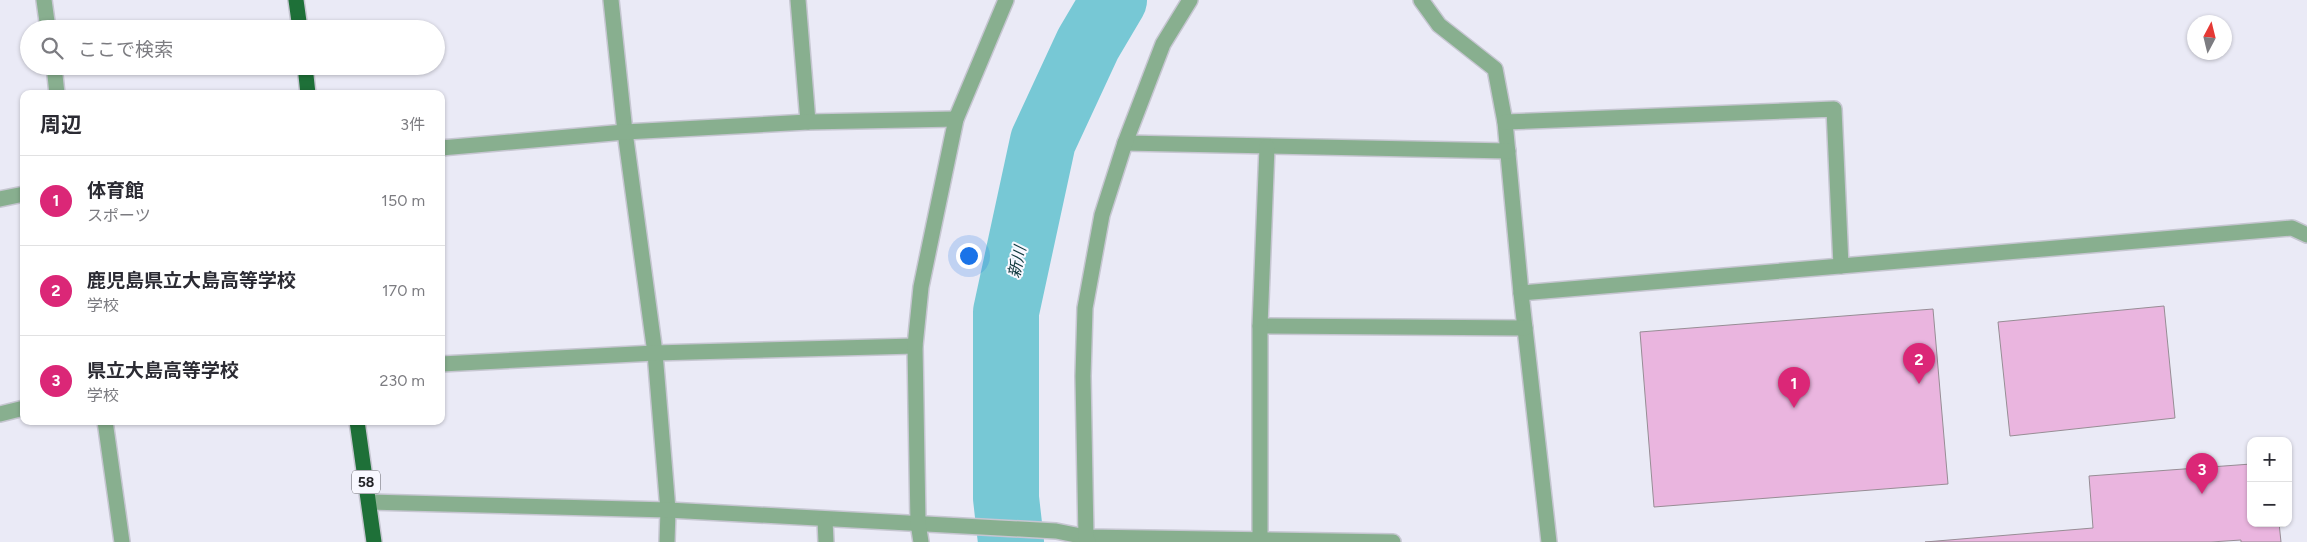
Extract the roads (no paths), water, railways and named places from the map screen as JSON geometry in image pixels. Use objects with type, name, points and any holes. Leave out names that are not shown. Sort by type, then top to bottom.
[{"type":"highway","points":[[296,0],[299,20]]},
{"type":"highway","points":[[306,75],[308,90]]},
{"type":"highway","name":"58","points":[[358,425],[374,542]]},
{"type":"street","points":[[44,0],[47,20]]},
{"type":"street","points":[[611,0],[625,132],[655,352],[668,510],[667,542]]},
{"type":"street","points":[[798,0],[808,122]]},
{"type":"street","points":[[921,542],[918,523],[915,346],[921,288],[956,119],[1006,0]]},
{"type":"street","points":[[1087,540],[1083,376],[1085,308],[1102,215],[1125,143],[1163,44],[1190,0]]},
{"type":"street","points":[[1421,0],[1439,25],[1495,69],[1505,122],[1521,293],[1549,542]]},
{"type":"street","points":[[55,75],[57,90]]},
{"type":"street","points":[[1505,122],[1834,108],[1841,266]]},
{"type":"street","points":[[445,148],[625,132],[808,122],[956,119]]},
{"type":"street","points":[[1125,143],[1508,151]]},
{"type":"street","points":[[1260,541],[1260,326],[1267,146]]},
{"type":"street","points":[[0,199],[20,195]]},
{"type":"street","points":[[1521,293],[2292,228],[2307,234]]},
{"type":"street","points":[[1260,326],[1525,328]]},
{"type":"street","points":[[445,364],[655,352],[915,346]]},
{"type":"street","points":[[0,414],[20,409]]},
{"type":"street","points":[[106,425],[122,542]]},
{"type":"street","points":[[369,502],[668,510],[825,520],[918,523],[1056,531],[1087,540],[1393,542]]},
{"type":"street","points":[[825,520],[826,542]]},
{"type":"waterway","name":"新川","points":[[1011,542],[1006,498],[1006,312],[1043,141],[1088,44],[1114,0]]},
{"type":"place","name":"鹿児島県立大島高等学校","points":[[1919,384]]},
{"type":"place","name":"体育館","points":[[1794,408]]},
{"type":"place","name":"県立大島高等学校","points":[[2202,494]]}]
